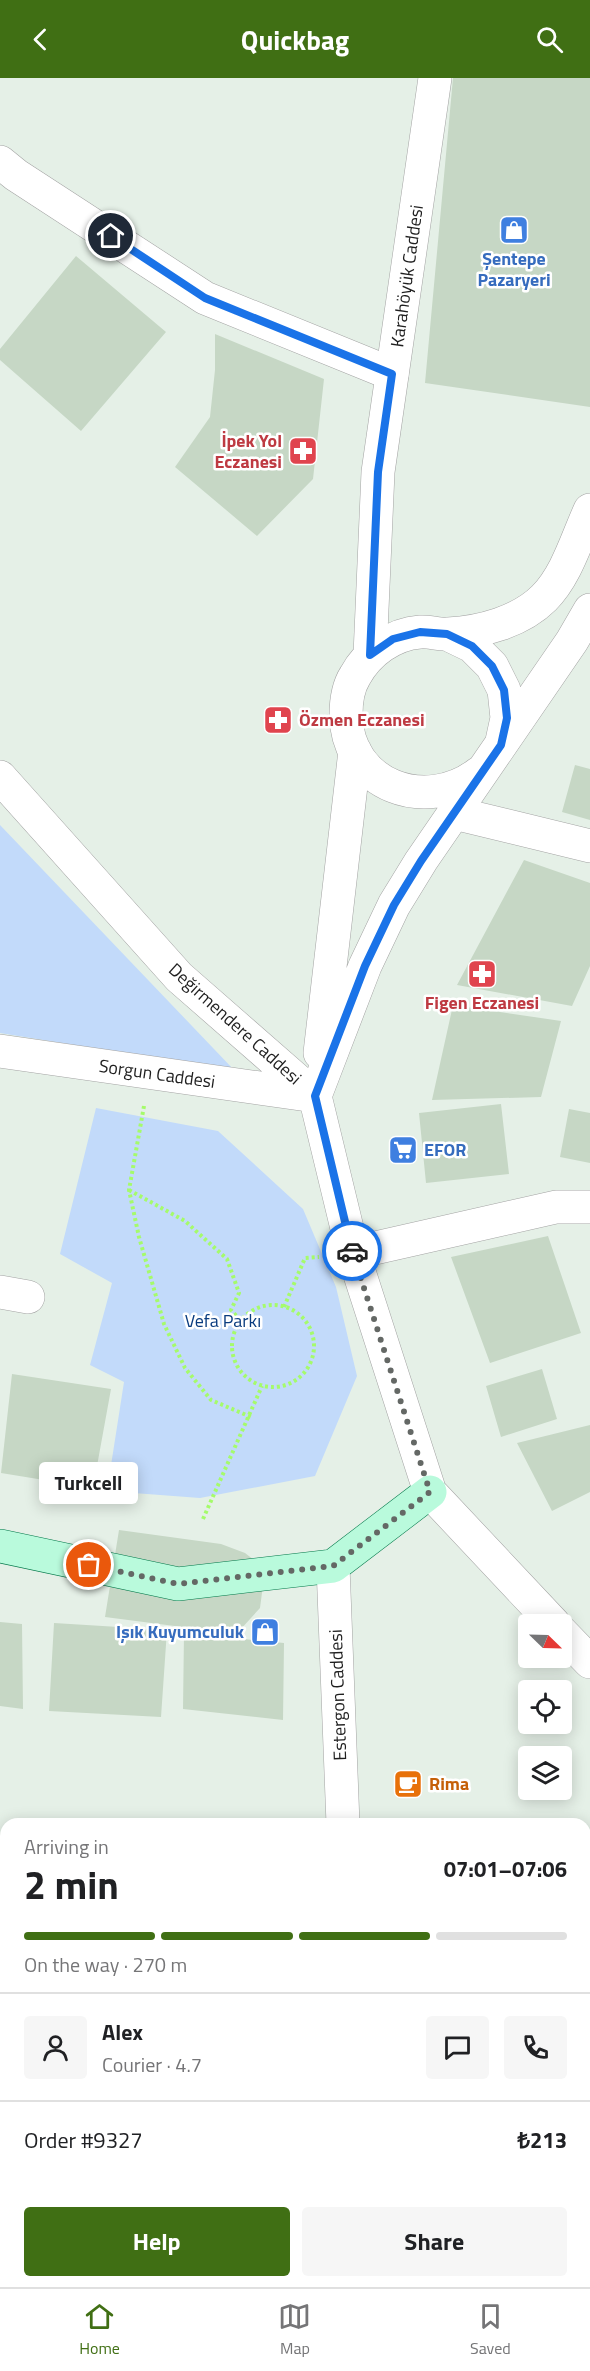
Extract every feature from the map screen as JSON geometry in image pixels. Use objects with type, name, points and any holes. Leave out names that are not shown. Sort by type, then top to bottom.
[{"type":"main road","points":[[0,1546],[178,1584],[333,1566],[430,1492]]},
{"type":"street","name":"Karahöyük Caddesi","points":[[370,655],[378,472],[430,80]]},
{"type":"street","points":[[0,162],[205,298],[392,374]]},
{"type":"street","points":[[447,634],[472,646],[492,666],[504,690],[507,718],[493,757],[465,784],[441,793],[415,793],[391,786],[370,771],[355,751],[346,727],[346,702],[354,677],[370,655],[393,639],[420,632],[447,634],[492,626],[521,616],[544,597],[561,574],[590,510]]},
{"type":"street","points":[[315,1096],[365,966],[394,905],[572,640],[590,609]]},
{"type":"street","points":[[315,1096],[355,751]]},
{"type":"street","name":"Değirmendere Caddesi","points":[[0,777],[179,977],[315,1096],[352,1253],[430,1492]]},
{"type":"street","points":[[454,813],[590,846]]},
{"type":"street","name":"Sorgun Caddesi","points":[[0,1051],[315,1096]]},
{"type":"street","points":[[352,1253],[556,1207],[590,1207]]},
{"type":"street","points":[[430,1492],[545,1614]]},
{"type":"street","name":"Estergon Caddesi","points":[[333,1566],[343,1818]]},
{"type":"street","points":[[572,1643],[590,1662]]},
{"type":"path","points":[[150,1072],[129,1190],[139,1237],[164,1324],[185,1368],[211,1400],[250,1417]]},
{"type":"path","points":[[129,1190],[184,1221],[227,1259],[239,1293],[231,1310],[241,1321]]},
{"type":"path","points":[[284,1306],[305,1258],[352,1253]]},
{"type":"path","points":[[272,1305],[284,1306],[296,1312],[306,1320],[315,1344],[308,1369],[299,1379],[275,1388],[262,1386],[245,1376],[234,1359],[232,1346],[234,1332],[241,1321],[249,1312],[272,1305]]},
{"type":"path","points":[[203,1519],[262,1386]]},
{"type":"green space","points":[[0,825],[235,1071],[0,1033]]},
{"type":"green space","name":"Vefa Parkı","points":[[96,1108],[218,1131],[303,1209],[336,1287],[357,1376],[315,1476],[200,1498],[107,1491],[124,1382],[90,1365],[112,1283],[60,1254]]},
{"type":"building","name":"Şentepe Pazaryeri","points":[[453,78],[590,78],[590,407],[425,383]]},
{"type":"building","points":[[76,256],[166,332],[81,431],[0,360],[0,349]]},
{"type":"building","points":[[215,334],[324,379],[313,479],[257,536],[175,467],[210,417],[215,370]]},
{"type":"building","points":[[575,765],[590,769],[590,820],[562,812]]},
{"type":"building","points":[[524,860],[590,883],[590,966],[572,1006],[457,985]]},
{"type":"building","points":[[453,1005],[561,1021],[541,1097],[432,1100]]},
{"type":"building","points":[[501,1104],[509,1174],[426,1183],[419,1113]]},
{"type":"building","points":[[569,1109],[590,1113],[590,1163],[560,1157]]},
{"type":"building","points":[[548,1236],[581,1333],[490,1363],[451,1257]]},
{"type":"building","points":[[542,1369],[557,1419],[501,1437],[486,1386]]},
{"type":"building","points":[[12,1374],[111,1389],[93,1488],[1,1473]]},
{"type":"building","points":[[590,1425],[590,1492],[552,1511],[517,1443]]},
{"type":"building","points":[[119,1530],[221,1544],[245,1553],[258,1563],[263,1585],[260,1608],[240,1630],[221,1632],[105,1617]]},
{"type":"building","points":[[0,1622],[22,1624],[23,1709],[0,1706]]},
{"type":"building","points":[[54,1623],[167,1630],[161,1717],[49,1711]]},
{"type":"building","points":[[184,1633],[284,1643],[283,1720],[183,1709]]},
{"type":"way so far","points":[[89,1565],[178,1584],[333,1566],[430,1492],[352,1251]]},
{"type":"place","name":"Şentepe Pazaryeri","points":[[514,230]]},
{"type":"place","name":"İpek Yol Eczanesi","points":[[303,451]]},
{"type":"place","name":"Özmen Eczanesi","points":[[278,720]]},
{"type":"place","name":"Figen Eczanesi","points":[[482,974]]},
{"type":"place","name":"EFOR","points":[[403,1150]]},
{"type":"place","name":"Turkcell","points":[[89,1565]]},
{"type":"place","name":"Işık Kuyumculuk","points":[[265,1632]]},
{"type":"place","name":"Rima","points":[[408,1784]]},
{"type":"route","points":[[111,236],[205,298],[392,374],[378,472],[370,655],[393,639],[420,632],[447,634],[472,646],[492,666],[504,690],[507,718],[501,745],[421,861],[394,905],[365,966],[315,1096],[352,1251]]}]
